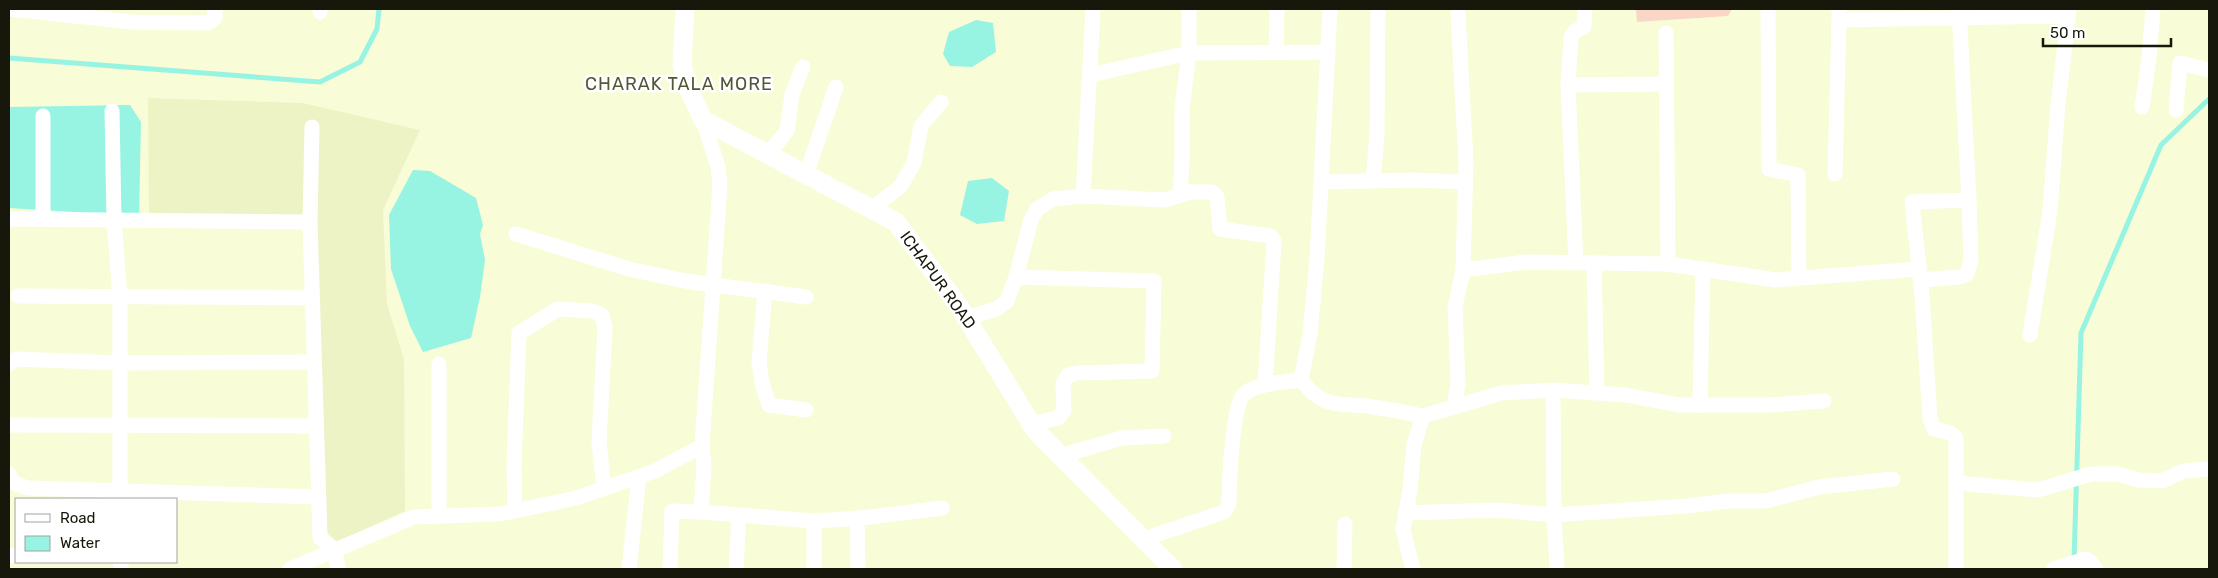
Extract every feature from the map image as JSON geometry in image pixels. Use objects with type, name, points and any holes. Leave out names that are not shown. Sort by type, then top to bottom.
[{"type":"street","points":[[11,9],[131,22],[208,24],[215,18],[215,9]]},
{"type":"street","points":[[685,9],[682,64],[687,86],[703,120],[718,167],[720,184],[702,446],[704,466],[702,512]]},
{"type":"street","points":[[1083,196],[1093,9]]},
{"type":"street","points":[[1180,195],[1182,108],[1189,53],[1190,9]]},
{"type":"street","points":[[1276,51],[1277,9]]},
{"type":"street","points":[[1300,380],[1310,334],[1321,182],[1330,9]]},
{"type":"street","points":[[1373,181],[1377,136],[1378,9]]},
{"type":"street","points":[[1576,264],[1568,85],[1570,37],[1575,31],[1584,27],[1585,9]]},
{"type":"street","points":[[1768,9],[1769,169],[1798,175],[1799,278]]},
{"type":"street","points":[[2142,107],[2149,58],[2152,9]]},
{"type":"street","points":[[1834,174],[1839,14],[2068,12],[2058,104],[2050,212],[2030,335]]},
{"type":"street","points":[[1454,407],[1458,384],[1455,307],[1463,270],[1465,182],[1458,14]]},
{"type":"street","points":[[1463,270],[1526,262],[1668,264],[1776,280],[1920,274],[1960,277],[1967,274],[1971,260],[1959,14]]},
{"type":"street","points":[[1666,33],[1668,264]]},
{"type":"street","points":[[1090,75],[1189,53],[1328,52]]},
{"type":"street","points":[[2176,110],[2180,63],[2209,70]]},
{"type":"street","points":[[768,154],[787,131],[792,94],[803,67]]},
{"type":"street","points":[[1568,85],[1666,84]]},
{"type":"street","points":[[806,175],[836,88]]},
{"type":"street","points":[[871,209],[900,187],[914,163],[920,126],[940,102]]},
{"type":"street","points":[[112,111],[114,220],[120,296],[120,495]]},
{"type":"street","points":[[43,116],[43,219]]},
{"type":"street","name":"ICHAPUR ROAD","points":[[703,120],[896,222],[967,318],[1031,424],[1060,456],[1173,569]]},
{"type":"street","points":[[312,127],[311,298],[320,538],[335,550],[338,569]]},
{"type":"street","points":[[1321,182],[1465,182]]},
{"type":"street","points":[[967,318],[1001,306],[1007,301],[1016,277],[1031,220],[1037,209],[1053,198],[1083,196],[1165,200],[1190,192],[1215,193],[1218,197],[1220,229],[1270,236],[1274,239],[1265,385]]},
{"type":"street","points":[[1956,569],[1956,438],[1951,433],[1934,429],[1930,420],[1920,274],[1912,202],[1969,200]]},
{"type":"street","points":[[9,219],[310,222]]},
{"type":"street","points":[[516,234],[629,269],[685,281],[713,283],[806,297]]},
{"type":"street","points":[[1594,264],[1597,393]]},
{"type":"street","points":[[1700,405],[1703,269]]},
{"type":"street","points":[[1016,277],[1154,281],[1152,370],[1068,375],[1063,384],[1064,411],[1058,418],[1031,424]]},
{"type":"street","points":[[765,291],[759,362],[762,383],[770,405],[806,410]]},
{"type":"street","points":[[18,296],[311,298]]},
{"type":"street","points":[[515,511],[514,465],[519,333],[558,309],[593,311],[602,316],[605,328],[599,442],[604,488]]},
{"type":"street","points":[[9,364],[16,359],[120,363],[314,362]]},
{"type":"street","points":[[439,364],[439,516]]},
{"type":"street","points":[[1144,540],[1220,514],[1227,509],[1238,404],[1244,394],[1265,385],[1300,380]]},
{"type":"street","points":[[1300,380],[1312,395],[1332,405],[1372,407],[1423,416],[1501,393],[1554,390],[1626,395],[1679,405],[1770,405],[1824,401]]},
{"type":"street","points":[[1554,390],[1554,514],[1557,569]]},
{"type":"street","points":[[1413,569],[1403,530],[1414,444],[1423,416]]},
{"type":"street","points":[[9,425],[120,427],[316,426]]},
{"type":"street","points":[[1060,456],[1122,438],[1164,436]]},
{"type":"street","points":[[290,569],[414,517],[500,514],[576,498],[655,471],[702,446]]},
{"type":"street","points":[[1957,483],[2038,490],[2067,483],[2091,474],[2120,474],[2138,480],[2162,481],[2183,471],[2209,469]]},
{"type":"street","points":[[9,474],[10,480],[17,485],[28,488],[120,495],[319,497]]},
{"type":"street","points":[[630,569],[638,477]]},
{"type":"street","points":[[1405,514],[1497,510],[1554,514],[1686,506],[1728,501],[1766,501],[1819,487],[1893,479]]},
{"type":"street","points":[[670,569],[672,510],[814,521],[942,508]]},
{"type":"street","points":[[736,569],[740,515]]},
{"type":"street","points":[[857,518],[858,569]]},
{"type":"street","points":[[814,521],[814,569]]},
{"type":"street","points":[[1344,569],[1346,524]]},
{"type":"street","points":[[2060,567],[2091,564]]},
{"type":"shaded area","points":[[1636,9],[1732,9],[1728,16],[1637,22]]},
{"type":"shaded area","points":[[148,98],[303,103],[420,130],[383,210],[387,304],[404,359],[405,511],[337,542],[326,531],[313,218],[149,217]]},
{"type":"water","points":[[976,20],[993,23],[996,52],[972,67],[950,66],[943,54],[949,32]]},
{"type":"water","points":[[130,105],[141,122],[139,216],[9,208],[9,107]]},
{"type":"water","points":[[413,170],[430,171],[476,198],[483,225],[480,234],[485,260],[480,297],[471,338],[423,352],[410,326],[391,269],[389,215]]},
{"type":"water","points":[[992,178],[1009,191],[1004,221],[977,224],[960,215],[968,181]]},
{"type":"waterway","points":[[9,58],[320,82],[360,62],[377,29],[379,9]]},
{"type":"waterway","points":[[2074,561],[2081,333],[2161,145],[2209,99]]},
{"type":"district","name":"CHARAK TALA MORE","points":[[679,84]]}]
